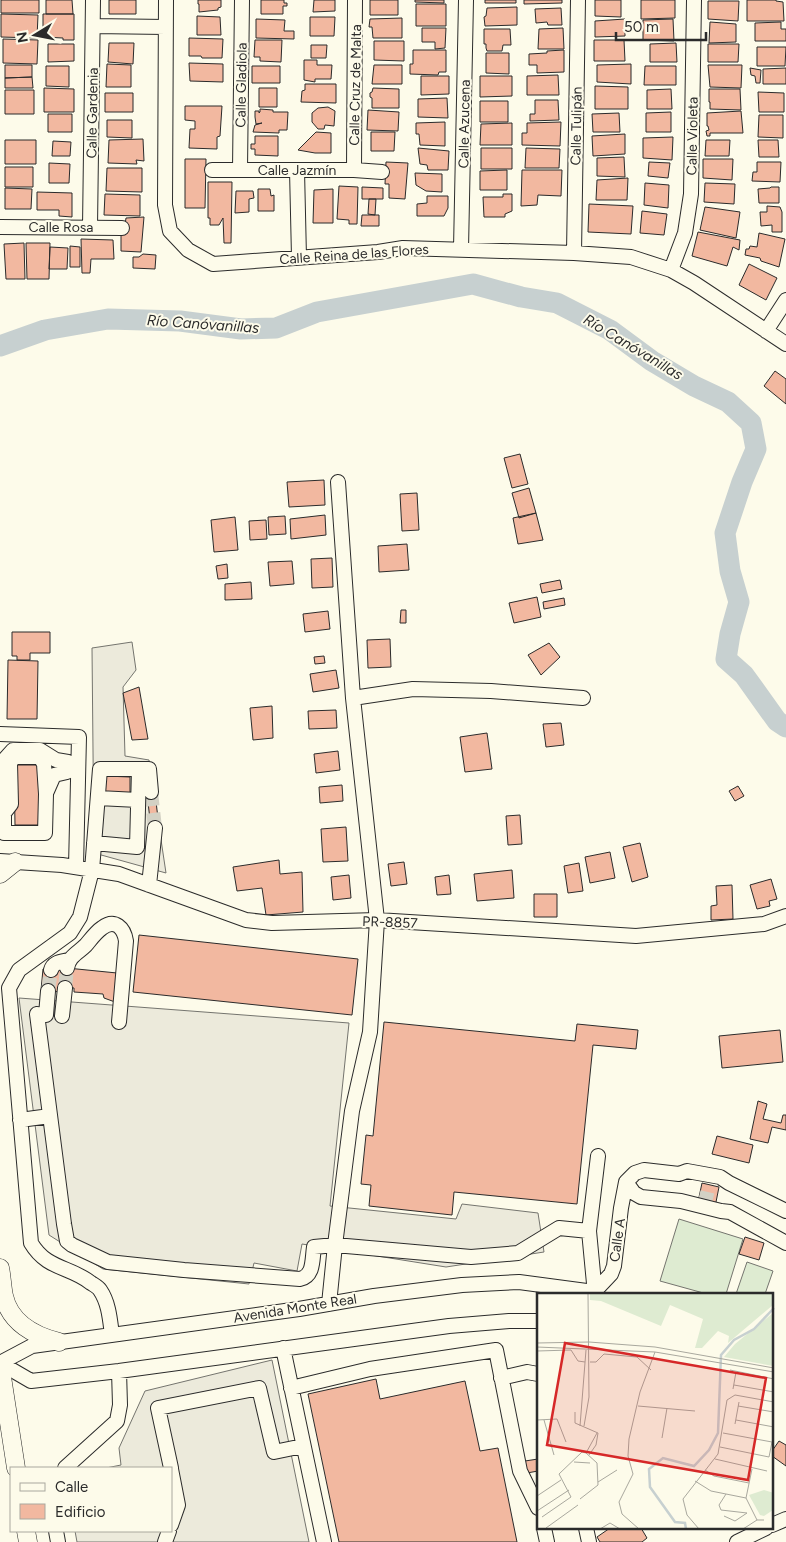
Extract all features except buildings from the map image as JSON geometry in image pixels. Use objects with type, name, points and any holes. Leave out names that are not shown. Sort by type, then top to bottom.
[{"type":"main road","points":[[0,874],[8,862]]},
{"type":"main road","points":[[0,1268],[4,1297],[8,1309],[30,1331],[59,1342]]},
{"type":"main road","points":[[0,1363],[16,1467]]},
{"type":"street","name":"Calle Gardenia","points":[[90,227],[93,0]]},
{"type":"street","name":"Calle Reina de las Flores","points":[[166,0],[164,204],[170,230],[188,250],[213,264],[378,252],[403,248],[574,253],[631,257],[671,270],[694,283],[786,344]]},
{"type":"street","name":"Calle Gladiola","points":[[240,169],[242,0]]},
{"type":"street","name":"Calle Cruz de Malta","points":[[354,170],[355,0]]},
{"type":"street","name":"Calle Azucena","points":[[461,249],[466,0]]},
{"type":"street","name":"Calle Tulipán","points":[[574,253],[578,0]]},
{"type":"street","name":"Calle Violeta","points":[[671,270],[685,233],[690,194],[694,0]]},
{"type":"street","points":[[93,26],[166,27]]},
{"type":"street","name":"Calle Jazmín","points":[[212,170],[354,170],[382,172]]},
{"type":"street","points":[[297,170],[298,257]]},
{"type":"street","name":"Calle Rosa","points":[[0,227],[122,228]]},
{"type":"street","points":[[766,331],[786,300]]},
{"type":"street","points":[[329,1304],[334,1245],[352,1111],[370,1032],[377,920],[353,698],[338,482]]},
{"type":"street","points":[[353,698],[413,689],[491,691],[583,698]]},
{"type":"street","points":[[0,734],[79,737],[75,766],[76,867]]},
{"type":"street","points":[[4,813],[10,804],[10,763],[14,757],[40,757],[44,764],[46,794],[45,833],[4,833],[4,813],[4,760],[13,750],[40,750],[56,760],[68,762],[75,766]]},
{"type":"street","points":[[46,794],[54,775],[67,772],[75,766]]},
{"type":"street","points":[[112,1335],[109,1311],[100,1289],[84,1277],[50,1263],[36,1252],[31,1243],[9,988],[18,970],[70,932],[80,918],[92,870],[100,768],[149,769],[151,792]]},
{"type":"street","points":[[137,847],[139,769]]},
{"type":"street","points":[[98,798],[138,800]]},
{"type":"street","points":[[149,885],[155,828]]},
{"type":"street","points":[[94,843],[154,848]]},
{"type":"street","name":"PR-8857","points":[[8,862],[62,865],[119,874],[246,920],[272,923],[377,920],[636,936],[764,924],[786,916]]},
{"type":"street","points":[[51,970],[52,966],[56,963],[68,964],[104,926],[114,924],[123,928],[126,941],[119,1022]]},
{"type":"street","points":[[62,1016],[65,988]]},
{"type":"street","points":[[48,991],[42,1014],[50,1116],[67,1241],[72,1246],[108,1262],[300,1279],[309,1274],[314,1247],[334,1245],[472,1258],[518,1253],[558,1228],[589,1231]]},
{"type":"street","points":[[20,1120],[50,1116]]},
{"type":"street","points":[[594,1293],[589,1231],[598,1156]]},
{"type":"street","points":[[730,1212],[683,1201],[641,1197],[626,1182],[635,1173],[644,1170],[679,1174],[687,1172],[720,1177],[786,1211]]},
{"type":"street","name":"Calle A","points":[[594,1293],[611,1274],[614,1266],[626,1182]]},
{"type":"street","points":[[683,1201],[690,1196],[699,1197]]},
{"type":"street","points":[[716,1201],[730,1212],[786,1243]]},
{"type":"street","name":"Avenida Monte Real","points":[[0,1363],[32,1346],[462,1285],[519,1282],[594,1293]]},
{"type":"street","points":[[0,1363],[31,1381],[450,1326],[509,1321],[537,1321]]},
{"type":"street","points":[[283,1348],[324,1542]]},
{"type":"street","points":[[291,1388],[370,1370],[496,1350],[520,1471],[537,1506]]},
{"type":"street","points":[[66,1467],[117,1421],[120,1405],[118,1371]]},
{"type":"street","points":[[501,1378],[527,1372],[537,1374]]},
{"type":"street","points":[[171,1467],[158,1408],[259,1388],[274,1452],[303,1446]]},
{"type":"street","points":[[172,1473],[178,1505],[172,1522]]},
{"type":"street","points":[[774,1524],[786,1518]]},
{"type":"street","points":[[737,1542],[762,1530]]},
{"type":"green space","points":[[679,1219],[743,1239],[726,1293],[703,1293],[660,1281]]},
{"type":"green space","points":[[747,1262],[773,1271],[765,1293],[736,1293]]},
{"type":"shaded area","points":[[132,642],[136,670],[123,687],[125,756],[149,760],[166,873],[94,853],[92,648]]},
{"type":"shaded area","points":[[19,998],[349,1023],[330,1206],[456,1219],[462,1204],[538,1213],[544,1252],[446,1267],[302,1244],[297,1271],[254,1263],[249,1284],[103,1269],[49,1235]]},
{"type":"shaded area","points":[[272,1360],[309,1542],[77,1542],[75,1532],[172,1532],[172,1467],[111,1467],[121,1465],[119,1448],[145,1391]]},
{"type":"waterway","name":"Río Canóvanillas","points":[[0,346],[45,330],[108,319],[180,321],[241,329],[276,328],[317,312],[473,284],[521,297],[557,303],[610,330],[652,361],[694,386],[728,402],[751,423],[756,449],[742,482],[725,533],[730,571],[739,602],[730,634],[726,659],[744,675],[777,721],[786,727]]},
{"type":"tunnel","points":[[151,792],[155,828]]},
{"type":"tunnel","points":[[65,988],[67,968]]},
{"type":"tunnel","points":[[48,991],[51,970]]},
{"type":"tunnel","points":[[699,1197],[716,1201]]}]
